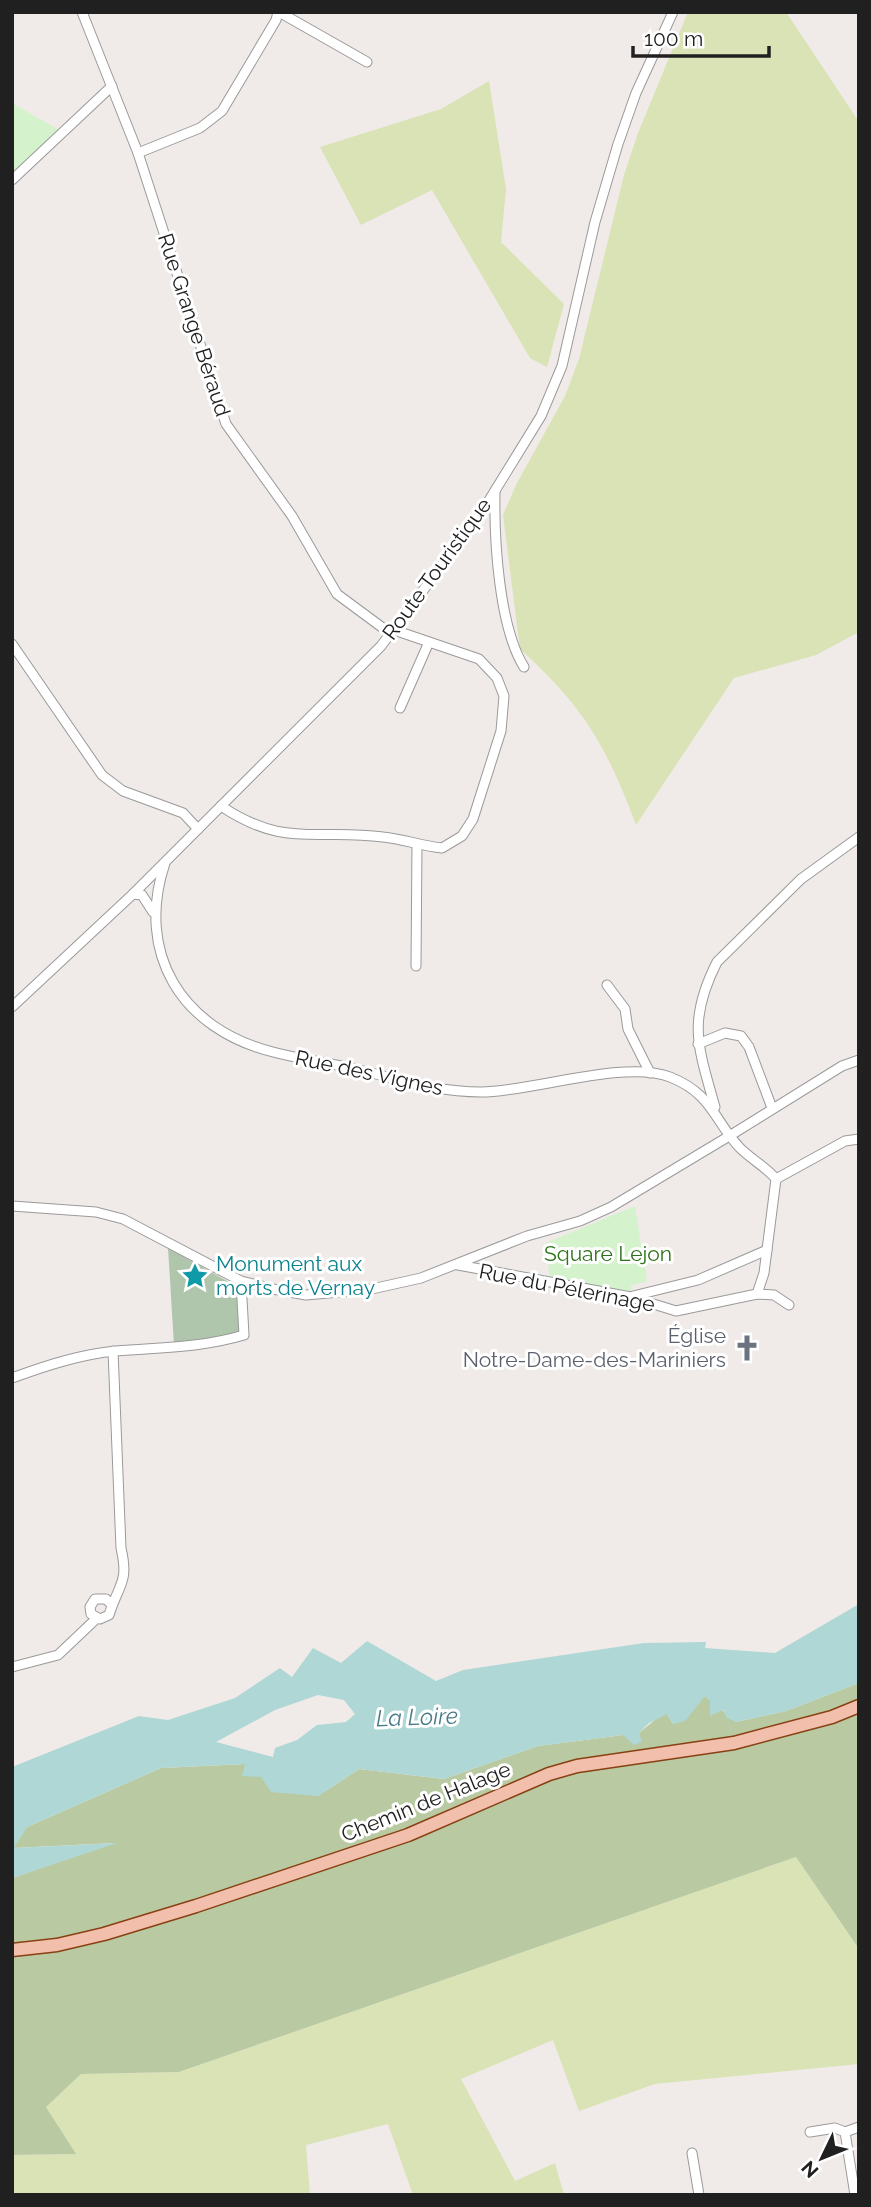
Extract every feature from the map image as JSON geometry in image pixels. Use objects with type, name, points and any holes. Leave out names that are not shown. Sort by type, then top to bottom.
[{"type":"main road","name":"Chemin de Halage","points":[[12,1950],[57,1945],[104,1934],[196,1906],[408,1835],[525,1782],[558,1772],[734,1743],[832,1717],[859,1706]]},
{"type":"street","name":"Rue Grange Béraud","points":[[82,12],[138,153],[226,424],[292,516],[337,594],[392,632],[480,659],[497,678],[504,696],[501,732],[473,819],[462,836],[442,848],[383,836],[289,836],[255,826],[221,806]]},
{"type":"street","points":[[138,153],[200,128],[222,111],[276,20],[278,12],[367,62]]},
{"type":"street","name":"Route Touristique","points":[[12,1007],[134,894],[392,632],[495,491],[541,416],[562,366],[595,222],[618,144],[636,93],[673,12]]},
{"type":"street","points":[[12,180],[112,86]]},
{"type":"street","points":[[495,491],[494,523],[509,639],[524,667]]},
{"type":"street","points":[[400,708],[429,642]]},
{"type":"street","points":[[12,644],[102,775],[123,791],[183,814],[198,829]]},
{"type":"street","points":[[717,1112],[698,1044],[698,1012],[717,962],[801,878],[859,837]]},
{"type":"street","points":[[416,844],[416,966]]},
{"type":"street","name":"Rue des Vignes","points":[[166,861],[154,913],[161,954],[173,984],[187,1004],[241,1040],[272,1052],[443,1091],[484,1092],[587,1077],[650,1073],[669,1076],[689,1087],[717,1112],[737,1145],[776,1179]]},
{"type":"street","points":[[134,894],[142,895],[154,913]]},
{"type":"street","points":[[607,985],[625,1009],[628,1029],[641,1049],[650,1073]]},
{"type":"street","points":[[698,1044],[725,1033],[741,1036],[749,1047],[772,1108]]},
{"type":"street","points":[[12,1206],[96,1212],[123,1219],[241,1281],[306,1295],[372,1289],[421,1278],[527,1236],[580,1221],[611,1207],[842,1066],[859,1060]]},
{"type":"street","points":[[789,1305],[774,1295],[757,1294],[767,1250],[776,1179],[845,1141],[859,1139]]},
{"type":"street","points":[[631,1297],[698,1280],[767,1250]]},
{"type":"street","name":"Rue du Pélerinage","points":[[458,1265],[631,1297],[676,1311],[757,1294]]},
{"type":"street","points":[[12,1378],[82,1357],[113,1351],[210,1345],[244,1335],[241,1281]]},
{"type":"street","points":[[12,1667],[58,1656],[97,1618],[107,1617],[126,1571],[121,1548],[113,1351]]},
{"type":"street","points":[[97,1618],[90,1611],[93,1601],[102,1598],[111,1604]]},
{"type":"street","points":[[810,2132],[835,2128],[845,2133],[859,2127]]},
{"type":"street","points":[[845,2133],[855,2195]]},
{"type":"street","points":[[692,2152],[699,2195]]},
{"type":"green space","points":[[688,12],[786,12],[859,122],[859,632],[816,655],[734,678],[636,825],[614,772],[591,729],[561,690],[520,649],[503,515],[516,485],[565,396],[579,359],[624,175],[638,133]]},
{"type":"green space","points":[[489,81],[506,189],[501,242],[564,304],[547,367],[530,358],[432,190],[361,225],[320,147],[441,109]]},
{"type":"green space","points":[[12,103],[59,130],[12,173]]},
{"type":"green space","name":"Square Lejon","points":[[635,1206],[647,1281],[631,1286],[631,1291],[550,1279],[546,1243]]},
{"type":"green space","points":[[168,1248],[236,1286],[239,1331],[210,1342],[174,1345]]},
{"type":"green space","points":[[859,1683],[859,1949],[796,1857],[179,2072],[81,2074],[46,2107],[76,2154],[12,2155],[12,1878],[114,1843],[13,1848],[27,1827],[161,1768],[245,1764],[261,1777],[318,1796],[359,1769],[444,1779],[538,1746],[639,1733],[662,1714],[667,1714],[673,1724],[705,1696],[736,1722],[786,1711]]},
{"type":"green space","points":[[796,1857],[859,1949],[859,2064],[655,2084],[579,2111],[553,2040],[461,2079],[515,2181],[555,2163],[564,2195],[413,2195],[388,2124],[306,2145],[310,2195],[12,2195],[12,2155],[75,2154],[46,2107],[81,2074],[179,2072]]},
{"type":"water","name":"La Loire","points":[[859,1604],[859,1683],[786,1711],[736,1722],[727,1718],[723,1710],[710,1716],[710,1701],[705,1696],[685,1721],[673,1724],[667,1714],[649,1723],[639,1733],[642,1742],[634,1745],[623,1735],[538,1746],[444,1779],[359,1769],[318,1796],[271,1792],[261,1777],[242,1776],[245,1764],[161,1768],[27,1827],[14,1848],[117,1843],[12,1878],[12,1767],[139,1716],[168,1720],[235,1698],[280,1668],[292,1677],[313,1648],[341,1663],[367,1641],[436,1681],[463,1670],[644,1643],[706,1642],[705,1648],[775,1653]],"holes":[[[318,1695],[344,1700],[355,1714],[346,1722],[317,1725],[297,1740],[275,1748],[273,1757],[216,1742],[275,1710]]]},
{"type":"place","name":"Monument aux morts de Vernay","points":[[195,1276]]},
{"type":"place","name":"Église Notre-Dame-des-Mariniers","points":[[747,1348]]}]
